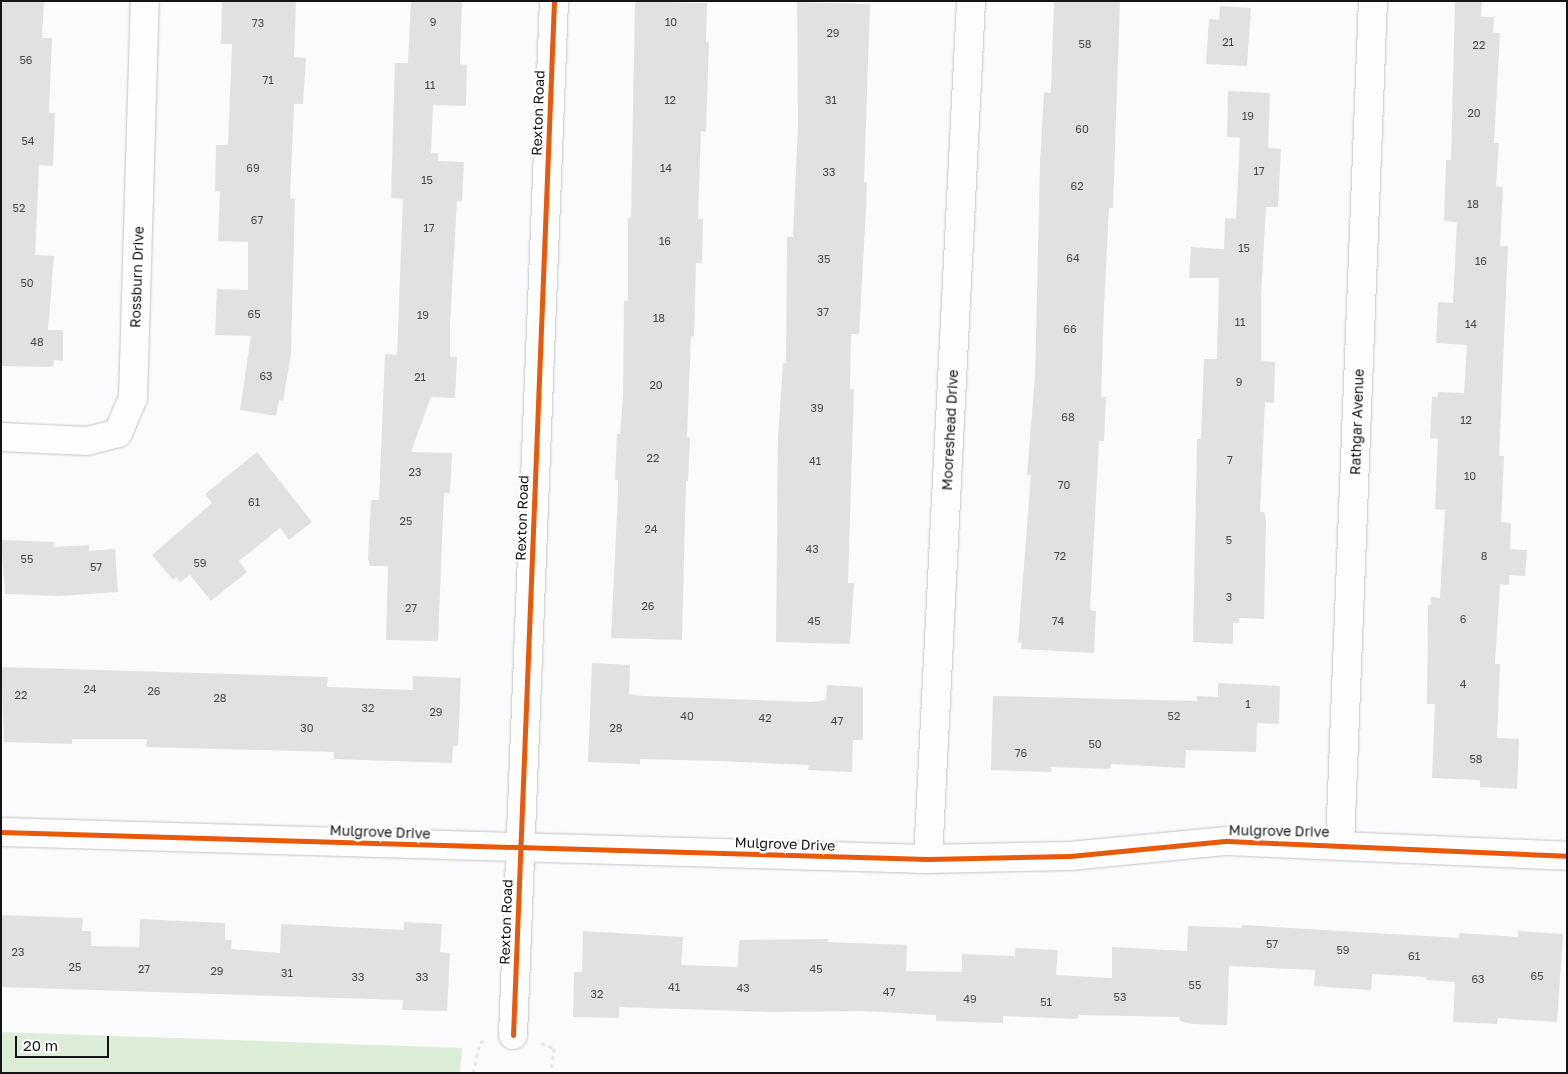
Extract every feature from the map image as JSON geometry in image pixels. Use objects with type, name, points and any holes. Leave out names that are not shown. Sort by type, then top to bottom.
[{"type":"street","name":"Rossburn Drive","points":[[1,437],[88,441],[118,433],[133,398],[145,1]]},
{"type":"street","name":"Rexton Road","points":[[513,1035],[554,1]]},
{"type":"street","name":"Mooreshead Drive","points":[[928,859],[971,1]]},
{"type":"street","name":"Rathgar Avenue","points":[[1340,844],[1373,1]]},
{"type":"street","name":"Mulgrove Drive","points":[[1,832],[928,859],[1070,856],[1227,841],[1340,844],[1567,856]]},
{"type":"green space","points":[[1,1032],[462,1048],[460,1073],[1,1073]]},
{"type":"building","points":[[1,1],[44,1],[42,38],[52,38],[49,113],[55,113],[53,166],[39,165],[35,255],[54,256],[48,330],[63,330],[63,361],[54,360],[53,367],[1,366]]},
{"type":"building","points":[[222,1],[296,1],[294,57],[306,58],[303,104],[294,104],[290,198],[295,199],[291,354],[283,401],[279,400],[276,416],[240,410],[251,336],[215,335],[217,289],[248,290],[248,242],[218,241],[220,191],[215,191],[216,145],[228,145],[232,44],[221,44]]},
{"type":"building","points":[[411,1],[462,1],[460,64],[467,65],[466,106],[433,105],[431,153],[438,153],[438,161],[464,162],[462,201],[457,201],[450,324],[450,357],[457,357],[455,398],[431,397],[411,452],[452,453],[450,493],[444,493],[438,641],[386,640],[388,566],[370,566],[368,559],[371,500],[379,500],[385,354],[397,355],[403,199],[391,198],[395,63],[408,63]]},
{"type":"building","points":[[635,1],[707,3],[706,42],[709,42],[706,132],[701,131],[698,219],[703,219],[702,263],[696,263],[694,337],[691,336],[687,437],[690,438],[688,481],[686,481],[682,640],[611,638],[618,494],[618,480],[615,480],[617,434],[620,434],[623,396],[624,301],[628,301],[628,218],[631,218]]},
{"type":"building","points":[[1054,1],[1120,1],[1113,208],[1109,208],[1104,307],[1101,397],[1106,397],[1104,441],[1099,441],[1090,610],[1096,611],[1094,653],[1021,649],[1022,643],[1018,642],[1031,475],[1027,475],[1035,376],[1040,163],[1044,92],[1050,93],[1051,89]]},
{"type":"building","points":[[1455,1],[1482,1],[1481,17],[1494,17],[1493,33],[1500,33],[1494,143],[1499,143],[1496,186],[1503,187],[1500,246],[1508,246],[1499,456],[1504,456],[1501,522],[1511,523],[1510,549],[1527,550],[1525,576],[1509,575],[1509,585],[1500,584],[1495,664],[1500,664],[1497,738],[1519,739],[1517,789],[1480,787],[1480,780],[1432,778],[1435,704],[1427,704],[1428,605],[1431,605],[1431,597],[1440,598],[1445,510],[1435,509],[1438,439],[1430,438],[1432,397],[1438,397],[1438,392],[1464,393],[1467,345],[1436,343],[1438,302],[1453,303],[1457,222],[1444,221],[1446,160],[1451,160]]},
{"type":"building","points":[[797,2],[870,4],[864,182],[867,183],[859,334],[851,334],[850,389],[854,389],[848,583],[854,583],[850,644],[776,642],[778,438],[783,363],[786,363],[787,237],[793,237],[798,123]]},
{"type":"building","points":[[1220,6],[1251,8],[1247,66],[1206,64],[1209,19],[1219,20]]},
{"type":"building","points":[[1228,91],[1270,93],[1268,148],[1281,149],[1278,207],[1266,207],[1261,295],[1261,361],[1275,362],[1274,403],[1265,402],[1260,512],[1264,512],[1266,519],[1264,619],[1239,618],[1239,623],[1233,623],[1233,644],[1193,642],[1197,439],[1201,439],[1204,359],[1217,359],[1219,278],[1189,278],[1191,247],[1224,249],[1225,218],[1236,219],[1240,138],[1227,137]]},
{"type":"building","points":[[257,452],[312,522],[289,540],[280,528],[239,561],[247,572],[211,601],[190,575],[180,582],[176,577],[173,580],[152,555],[212,503],[205,494]]},
{"type":"building","points":[[1,540],[54,542],[54,547],[89,545],[89,551],[115,549],[118,592],[59,596],[5,594]]},
{"type":"building","points":[[592,663],[630,665],[629,694],[643,696],[812,702],[826,700],[827,685],[863,687],[863,740],[853,740],[852,772],[808,770],[809,765],[720,761],[640,759],[640,764],[588,762]]},
{"type":"building","points":[[1,667],[328,677],[327,687],[413,690],[413,676],[461,678],[458,746],[453,746],[452,763],[334,759],[334,752],[146,747],[147,739],[72,739],[72,744],[4,742]]},
{"type":"building","points":[[1218,683],[1280,686],[1279,724],[1257,723],[1256,752],[1186,750],[1185,768],[1111,764],[1110,769],[1051,767],[1051,772],[991,770],[993,696],[1197,701],[1197,696],[1218,697]]},
{"type":"building","points":[[1,915],[83,918],[82,931],[91,931],[91,946],[139,947],[140,919],[225,923],[225,940],[232,940],[231,949],[280,953],[281,924],[404,930],[404,922],[442,924],[440,952],[450,953],[447,1011],[402,1010],[403,1000],[1,987]]},
{"type":"building","points":[[1242,925],[1459,938],[1459,933],[1518,937],[1518,931],[1563,934],[1557,1022],[1498,1018],[1497,1024],[1453,1022],[1455,982],[1426,980],[1426,977],[1372,974],[1371,990],[1314,986],[1315,970],[1229,966],[1227,1025],[1192,1024],[1180,1021],[1180,1017],[1079,1015],[1077,1019],[1003,1016],[1003,1023],[936,1021],[936,1015],[862,1011],[773,1012],[619,1007],[619,1018],[573,1017],[574,972],[582,972],[583,931],[683,937],[681,965],[738,967],[739,940],[828,939],[828,942],[907,945],[906,971],[962,972],[962,954],[1015,956],[1015,948],[1058,950],[1056,975],[1112,978],[1112,947],[1187,951],[1188,926],[1242,928]]},
{"type":"cycle path","points":[[513,1035],[554,1]]},
{"type":"cycle path","points":[[1,832],[928,859],[1070,856],[1227,841],[1567,856]]}]
